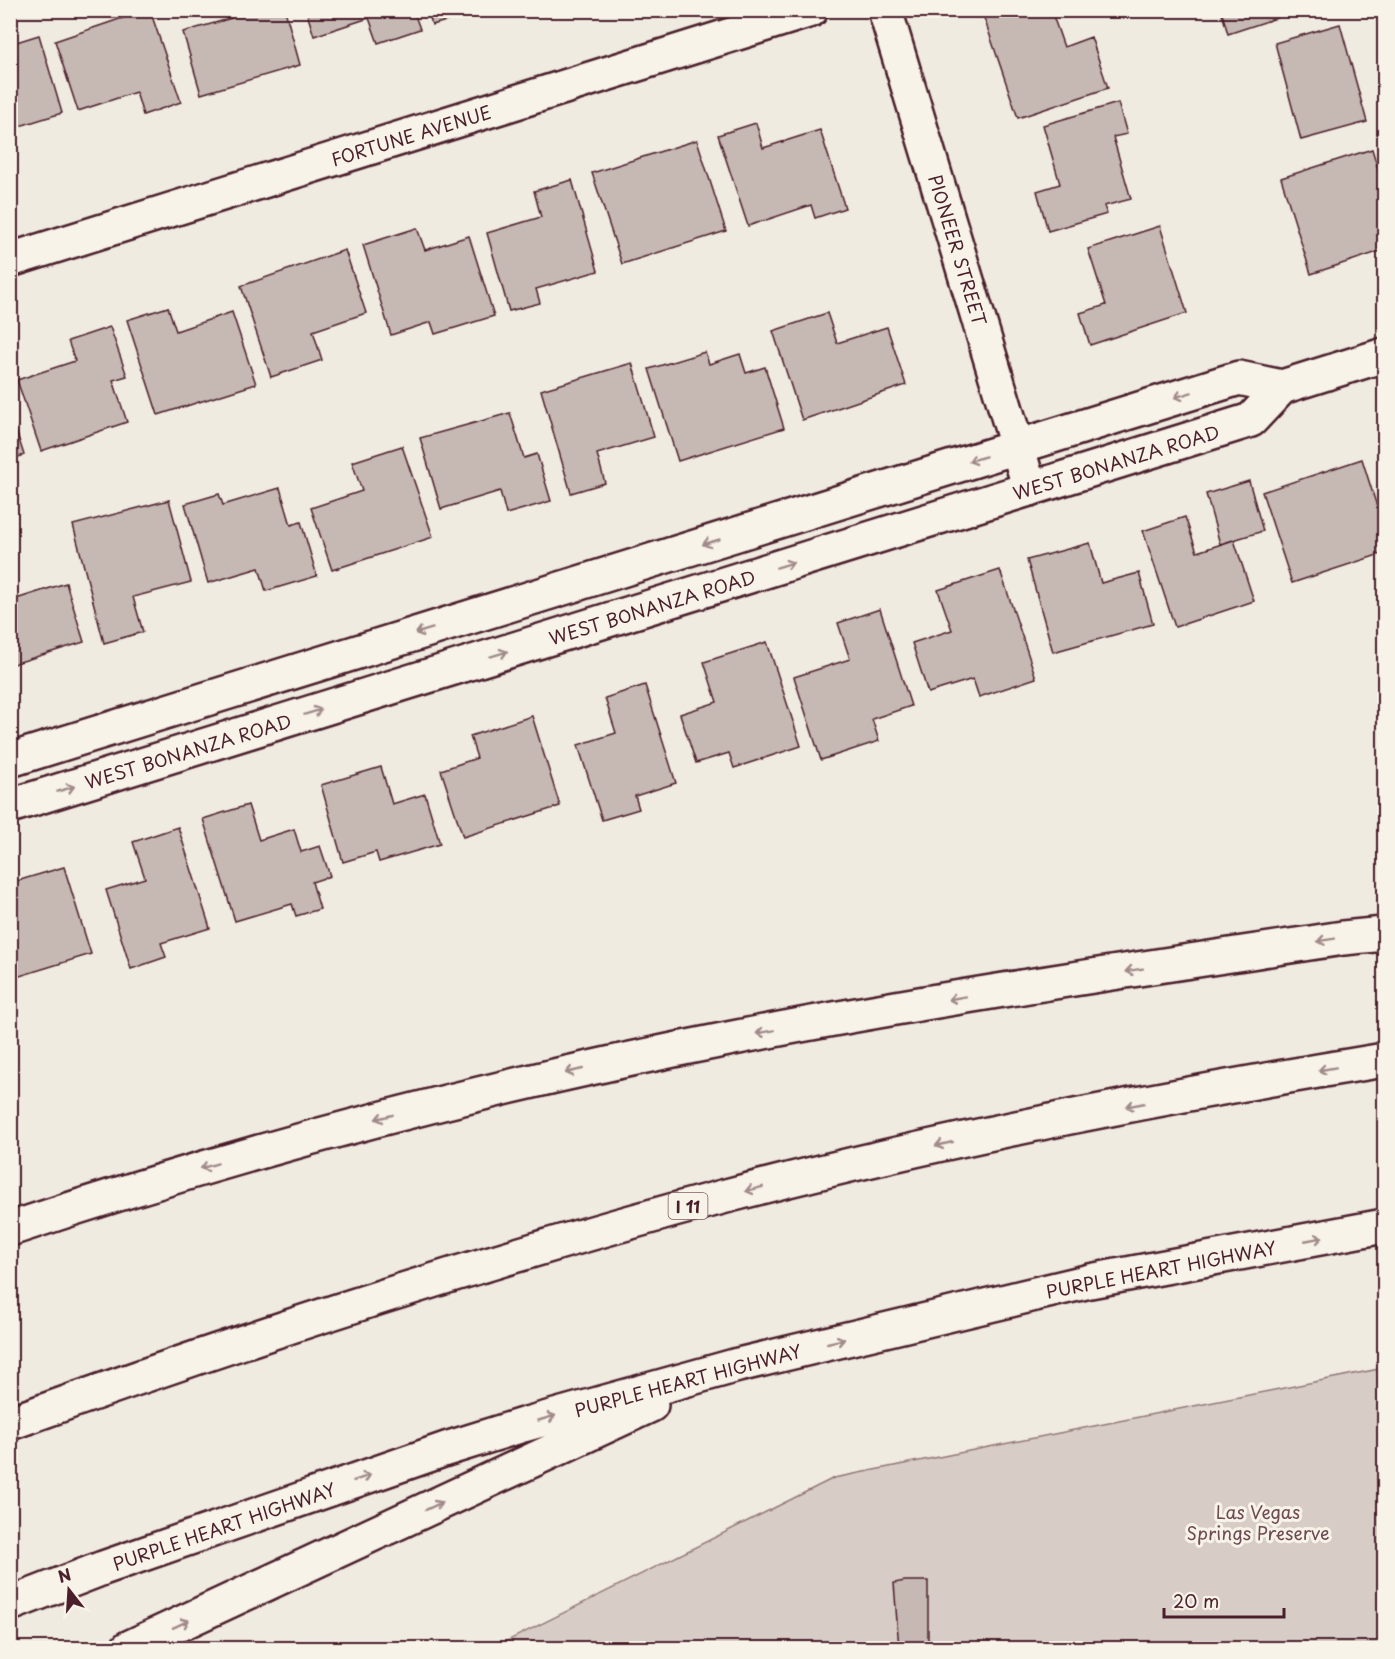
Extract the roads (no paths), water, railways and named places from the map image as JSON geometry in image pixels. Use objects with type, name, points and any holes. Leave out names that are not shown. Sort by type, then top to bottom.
[{"type":"main road","name":"FORTUNE AVENUE","points":[[10,260],[811,10]]},
{"type":"main road","name":"PIONEER STREET","points":[[885,10],[1030,489]]},
{"type":"main road","name":"WEST BONANZA ROAD","points":[[10,760],[1239,378],[1282,387],[1384,355]]},
{"type":"main road","name":"WEST BONANZA ROAD","points":[[10,806],[1251,420],[1282,387]]},
{"type":"main road","points":[[590,579],[605,621]]},
{"type":"main road","points":[[10,1229],[276,1146],[588,1068],[734,1037],[1004,990],[1343,938],[1384,934]]},
{"type":"main road","name":"I 11","points":[[10,1423],[379,1296],[529,1251],[731,1195],[873,1160],[1052,1121],[1232,1086],[1384,1060]]},
{"type":"main road","name":"PURPLE HEART HIGHWAY","points":[[10,1604],[114,1564],[446,1449],[738,1365],[1090,1281],[1384,1226]]},
{"type":"main road","points":[[128,1648],[738,1365]]},
{"type":"park label","name":"Las Vegas Springs Preserve","points":[[1258,1522]]}]
